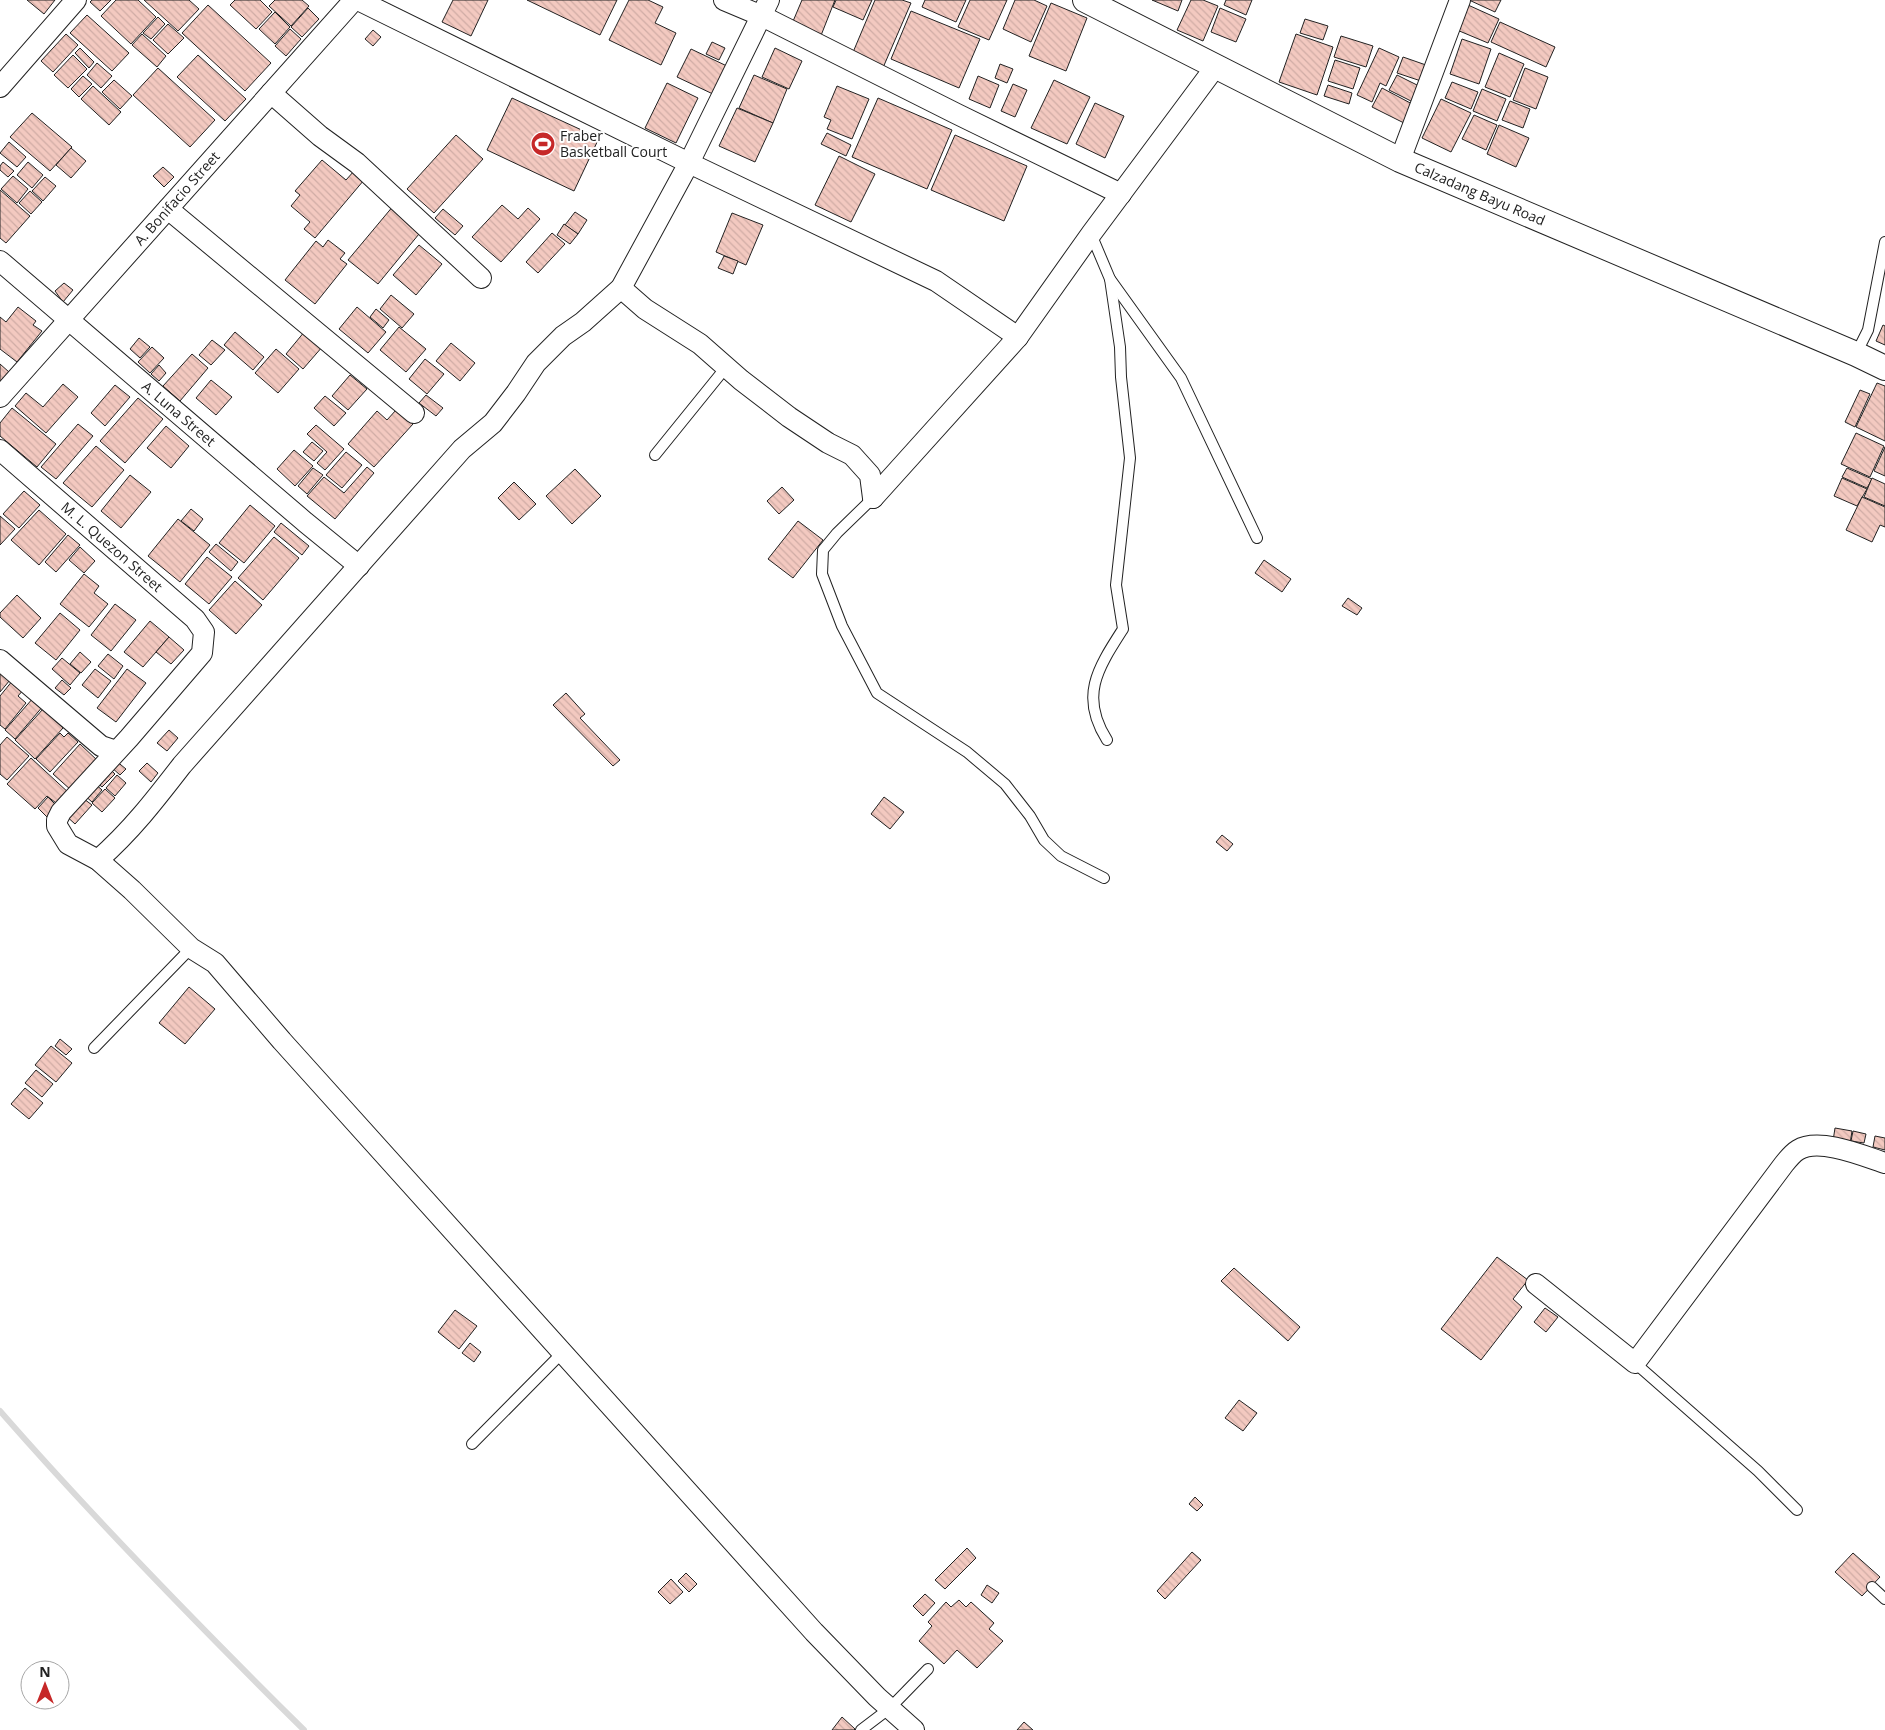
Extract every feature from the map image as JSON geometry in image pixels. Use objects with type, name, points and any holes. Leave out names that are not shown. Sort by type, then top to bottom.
[{"type":"street","points":[[0,87],[76,0]]},
{"type":"street","points":[[724,0],[766,8],[956,114],[1121,194]]},
{"type":"street","name":"Calzadang Bayu Road","points":[[1085,0],[1400,160],[1885,368]]},
{"type":"street","points":[[1400,160],[1460,0]]},
{"type":"street","points":[[349,2],[936,281],[1018,337]]},
{"type":"street","name":"A. Bonifacio Street","points":[[0,397],[271,93],[349,2]]},
{"type":"street","points":[[98,860],[135,824],[182,765],[462,449],[493,423],[516,393],[536,362],[563,336],[583,322],[621,288],[689,163],[766,8]]},
{"type":"street","points":[[872,498],[1018,337],[1091,234],[1216,66]]},
{"type":"street","points":[[271,93],[320,136],[357,164],[481,278]]},
{"type":"street","points":[[168,209],[414,413]]},
{"type":"street","name":"A. Luna Street","points":[[0,261],[359,566]]},
{"type":"street","points":[[621,288],[645,309],[700,344],[789,417],[828,443],[852,455],[870,475],[872,498]]},
{"type":"street","name":"M. L. Quezon Street","points":[[0,450],[195,619],[204,632],[202,653],[116,751]]},
{"type":"street","points":[[0,660],[101,746],[116,751],[66,806],[57,820],[57,826],[61,835],[68,844],[98,860],[132,890],[190,948],[215,963],[282,1041],[814,1632],[914,1730]]},
{"type":"street","points":[[1536,1284],[1635,1363],[1784,1164],[1798,1150],[1813,1146],[1829,1147],[1852,1152],[1885,1163]]},
{"type":"lane","points":[[1091,234],[1110,279],[1181,378],[1257,538]]},
{"type":"lane","points":[[1856,354],[1868,330],[1885,242]]},
{"type":"lane","points":[[1107,740],[1101,731],[1093,705],[1095,682],[1102,662],[1123,629],[1116,585],[1130,458],[1121,376],[1120,348],[1110,279]]},
{"type":"lane","points":[[655,455],[727,366]]},
{"type":"lane","points":[[872,498],[823,550],[822,574],[842,626],[877,693],[967,752],[1005,784],[1030,816],[1044,840],[1061,856],[1104,878]]},
{"type":"lane","points":[[94,1048],[190,948]]},
{"type":"lane","points":[[472,1444],[562,1353]]},
{"type":"lane","points":[[1635,1363],[1758,1471],[1797,1510]]},
{"type":"lane","points":[[1872,1587],[1885,1599]]},
{"type":"lane","points":[[861,1730],[890,1708],[928,1669]]},
{"type":"building","points":[[27,0],[55,0],[44,14]]},
{"type":"building","points":[[92,0],[111,0],[100,11],[90,2]]},
{"type":"building","points":[[116,0],[138,0],[156,17],[131,44],[101,16]]},
{"type":"building","points":[[144,0],[189,0],[199,9],[178,31]]},
{"type":"building","points":[[235,0],[260,0],[272,12],[256,29],[230,5]]},
{"type":"building","points":[[275,0],[302,0],[309,6],[291,26],[269,6]]},
{"type":"building","points":[[453,0],[488,0],[471,36],[442,22]]},
{"type":"building","points":[[527,0],[617,0],[600,35]]},
{"type":"building","points":[[629,0],[648,0],[663,7],[655,23],[676,33],[661,65],[609,40]]},
{"type":"building","points":[[802,0],[835,0],[820,38],[791,26]]},
{"type":"building","points":[[836,0],[872,0],[863,20],[833,7]]},
{"type":"building","points":[[875,0],[902,0],[911,3],[882,70],[851,57]]},
{"type":"building","points":[[925,0],[966,0],[956,22],[922,7]]},
{"type":"building","points":[[970,0],[1007,0],[989,40],[958,27]]},
{"type":"building","points":[[1015,0],[1034,0],[1047,6],[1031,42],[1003,29]]},
{"type":"building","points":[[1152,0],[1182,0],[1178,11]]},
{"type":"building","points":[[1191,0],[1203,0],[1218,6],[1203,41],[1177,30]]},
{"type":"building","points":[[1226,0],[1252,0],[1246,15],[1224,5]]},
{"type":"building","points":[[1469,0],[1501,0],[1495,12]]},
{"type":"building","points":[[1051,3],[1087,18],[1066,71],[1029,56]]},
{"type":"building","points":[[208,5],[271,63],[245,91],[182,33]]},
{"type":"building","points":[[1468,5],[1499,19],[1488,43],[1457,30]]},
{"type":"building","points":[[308,8],[319,19],[302,37],[291,27]]},
{"type":"building","points":[[1220,8],[1246,19],[1236,42],[1211,32]]},
{"type":"building","points":[[911,11],[980,39],[959,88],[891,59]]},
{"type":"building","points":[[275,12],[290,27],[275,44],[259,29]]},
{"type":"building","points":[[87,15],[129,53],[112,71],[70,33]]},
{"type":"building","points":[[158,17],[165,24],[151,39],[143,33]]},
{"type":"building","points":[[1305,19],[1328,26],[1323,40],[1300,33]]},
{"type":"building","points":[[1500,22],[1555,47],[1546,67],[1491,42]]},
{"type":"building","points":[[168,24],[184,38],[168,54],[153,40]]},
{"type":"building","points":[[290,29],[301,39],[286,56],[275,46]]},
{"type":"building","points":[[373,30],[381,37],[373,46],[365,39]]},
{"type":"building","points":[[66,34],[78,45],[53,72],[41,61]]},
{"type":"building","points":[[142,34],[166,56],[157,67],[132,45]]},
{"type":"building","points":[[1296,34],[1333,47],[1317,95],[1279,82]]},
{"type":"building","points":[[1341,36],[1373,46],[1366,67],[1334,57]]},
{"type":"building","points":[[1462,39],[1491,49],[1479,84],[1450,74]]},
{"type":"building","points":[[712,42],[725,48],[719,60],[706,54]]},
{"type":"building","points":[[80,48],[94,62],[89,68],[75,53]]},
{"type":"building","points":[[775,48],[802,61],[789,89],[762,77]]},
{"type":"building","points":[[1379,48],[1399,57],[1386,86],[1380,83],[1372,102],[1357,95]]},
{"type":"building","points":[[691,49],[729,67],[715,95],[677,77]]},
{"type":"building","points":[[1499,53],[1524,64],[1510,97],[1485,87]]},
{"type":"building","points":[[73,55],[87,69],[68,88],[54,75]]},
{"type":"building","points":[[198,55],[246,99],[225,121],[177,77]]},
{"type":"building","points":[[1403,57],[1426,65],[1421,81],[1397,73]]},
{"type":"building","points":[[1335,60],[1360,68],[1353,89],[1328,81]]},
{"type":"building","points":[[97,63],[112,76],[101,88],[87,75]]},
{"type":"building","points":[[1000,64],[1013,69],[1007,83],[995,78]]},
{"type":"building","points":[[158,68],[215,120],[190,147],[133,95]]},
{"type":"building","points":[[1525,68],[1548,77],[1536,109],[1513,100]]},
{"type":"building","points":[[754,75],[787,89],[773,123],[739,108]]},
{"type":"building","points":[[1397,75],[1421,87],[1413,102],[1389,90]]},
{"type":"building","points":[[83,76],[92,84],[79,97],[71,89]]},
{"type":"building","points":[[978,76],[999,85],[990,108],[969,99]]},
{"type":"building","points":[[114,80],[132,96],[120,109],[102,92]]},
{"type":"building","points":[[1054,80],[1090,97],[1067,144],[1031,128]]},
{"type":"building","points":[[1452,82],[1478,92],[1471,109],[1445,98]]},
{"type":"building","points":[[667,83],[698,98],[676,143],[645,128]]},
{"type":"building","points":[[1013,84],[1027,90],[1015,117],[1001,111]]},
{"type":"building","points":[[1328,85],[1352,93],[1349,104],[1324,96]]},
{"type":"building","points":[[93,86],[121,112],[109,125],[81,99]]},
{"type":"building","points":[[837,86],[869,99],[852,139],[827,129],[831,120],[824,117]]},
{"type":"building","points":[[1382,88],[1416,106],[1406,124],[1372,107]]},
{"type":"building","points":[[1482,89],[1506,99],[1497,121],[1473,111]]},
{"type":"building","name":"Fraber Basketball Court","points":[[512,98],[599,138],[574,191],[487,150]]},
{"type":"building","points":[[878,98],[952,130],[927,189],[852,157]]},
{"type":"building","points":[[1441,99],[1471,113],[1451,152],[1422,138]]},
{"type":"building","points":[[1510,101],[1530,109],[1523,128],[1502,120]]},
{"type":"building","points":[[1095,103],[1124,116],[1105,158],[1076,144]]},
{"type":"building","points":[[737,108],[773,123],[755,162],[719,146]]},
{"type":"building","points":[[32,113],[72,147],[50,171],[10,137]]},
{"type":"building","points":[[1474,115],[1497,125],[1486,150],[1462,139]]},
{"type":"building","points":[[1499,125],[1529,138],[1516,167],[1487,154]]},
{"type":"building","points":[[827,133],[851,145],[846,156],[821,144]]},
{"type":"building","points":[[456,135],[483,159],[434,213],[407,189]]},
{"type":"building","points":[[955,135],[1027,166],[1004,221],[931,190]]},
{"type":"building","points":[[9,142],[26,157],[17,167],[0,153]]},
{"type":"building","points":[[71,148],[86,161],[71,178],[56,165]]},
{"type":"building","points":[[839,156],[875,174],[851,222],[815,205]]},
{"type":"building","points":[[322,160],[346,180],[354,171],[364,180],[315,238],[304,229],[310,222],[291,206],[300,195],[295,191]]},
{"type":"building","points":[[3,162],[14,171],[8,177],[0,170]]},
{"type":"building","points":[[28,162],[43,175],[32,188],[17,175]]},
{"type":"building","points":[[163,167],[174,177],[164,187],[153,176]]},
{"type":"building","points":[[13,176],[28,189],[17,203],[1,189]]},
{"type":"building","points":[[45,177],[56,186],[43,201],[32,191]]},
{"type":"building","points":[[0,190],[30,216],[6,243],[0,238]]},
{"type":"building","points":[[30,191],[42,202],[31,214],[19,203]]},
{"type":"building","points":[[394,205],[415,222],[411,227],[419,234],[378,284],[348,260]]},
{"type":"building","points":[[502,205],[518,219],[528,208],[540,219],[501,262],[472,237]]},
{"type":"building","points":[[443,209],[463,226],[455,235],[435,218]]},
{"type":"building","points":[[575,212],[587,220],[578,234],[565,225]]},
{"type":"building","points":[[732,213],[763,225],[746,265],[716,252]]},
{"type":"building","points":[[564,224],[578,234],[570,244],[557,235]]},
{"type":"building","points":[[552,233],[565,244],[538,273],[526,262]]},
{"type":"building","points":[[328,240],[345,253],[340,259],[347,264],[315,304],[285,280],[316,241],[323,247]]},
{"type":"building","points":[[419,245],[442,264],[416,295],[393,275]]},
{"type":"building","points":[[724,256],[738,261],[733,274],[718,268]]},
{"type":"building","points":[[64,283],[73,290],[63,302],[55,291]]},
{"type":"building","points":[[391,295],[414,314],[402,328],[380,309]]},
{"type":"building","points":[[18,307],[36,321],[33,325],[42,331],[17,362],[0,349],[0,317],[6,322]]},
{"type":"building","points":[[357,307],[386,332],[368,353],[339,329]]},
{"type":"building","points":[[376,309],[389,320],[383,328],[370,317]]},
{"type":"building","points":[[1883,325],[1885,326],[1885,345],[1876,341]]},
{"type":"building","points":[[399,327],[426,349],[406,372],[380,350]]},
{"type":"building","points":[[305,331],[323,346],[303,369],[286,354]]},
{"type":"building","points":[[235,332],[264,357],[253,370],[224,345]]},
{"type":"building","points":[[139,338],[150,347],[140,358],[130,349]]},
{"type":"building","points":[[212,340],[225,350],[211,365],[199,355]]},
{"type":"building","points":[[451,343],[475,363],[460,381],[436,361]]},
{"type":"building","points":[[152,347],[164,358],[150,373],[138,362]]},
{"type":"building","points":[[276,349],[299,369],[278,393],[255,373]]},
{"type":"building","points":[[192,354],[208,368],[180,401],[163,386]]},
{"type":"building","points":[[425,359],[444,374],[427,394],[409,379]]},
{"type":"building","points":[[0,364],[9,372],[0,383]]},
{"type":"building","points":[[159,365],[166,373],[159,381],[151,374]]},
{"type":"building","points":[[350,375],[367,389],[348,410],[332,396]]},
{"type":"building","points":[[211,380],[232,397],[216,415],[196,398]]},
{"type":"building","points":[[1877,383],[1885,386],[1885,441],[1856,427]]},
{"type":"building","points":[[63,384],[78,397],[46,433],[15,406],[26,393],[43,407]]},
{"type":"building","points":[[115,385],[130,397],[105,426],[91,413]]},
{"type":"building","points":[[1860,390],[1870,394],[1855,427],[1845,422]]},
{"type":"building","points":[[426,395],[443,408],[436,416],[419,403]]},
{"type":"building","points":[[325,396],[346,413],[334,426],[314,408]]},
{"type":"building","points":[[138,398],[163,419],[125,463],[100,441]]},
{"type":"building","points":[[12,408],[56,444],[37,467],[0,436],[0,423]]},
{"type":"building","points":[[396,410],[413,424],[374,467],[348,444],[377,411],[387,420]]},
{"type":"building","points":[[78,424],[93,436],[56,479],[41,467]]},
{"type":"building","points":[[316,425],[344,449],[325,470],[317,463],[327,452],[307,434]]},
{"type":"building","points":[[166,426],[189,446],[171,468],[147,448]]},
{"type":"building","points":[[1856,433],[1884,446],[1870,477],[1841,464]]},
{"type":"building","points":[[312,442],[323,451],[314,461],[303,452]]},
{"type":"building","points":[[96,446],[124,470],[92,507],[63,483]]},
{"type":"building","points":[[1885,447],[1885,476],[1874,471]]},
{"type":"building","points":[[294,450],[313,466],[295,486],[277,469]]},
{"type":"building","points":[[346,452],[362,465],[342,488],[326,475]]},
{"type":"building","points":[[367,467],[374,473],[335,519],[307,496],[324,477],[344,493]]},
{"type":"building","points":[[313,468],[323,475],[307,494],[298,486]]},
{"type":"building","points":[[1847,468],[1872,479],[1867,488],[1842,477]]},
{"type":"building","points":[[575,469],[601,496],[572,524],[546,496]]},
{"type":"building","points":[[130,475],[151,492],[121,528],[101,511]]},
{"type":"building","points":[[1842,478],[1867,489],[1857,506],[1834,496]]},
{"type":"building","points":[[1872,478],[1885,484],[1885,506],[1864,497]]},
{"type":"building","points":[[514,482],[536,504],[519,520],[498,498]]},
{"type":"building","points":[[782,487],[794,500],[779,514],[767,501]]},
{"type":"building","points":[[24,491],[40,505],[19,528],[3,514]]},
{"type":"building","points":[[1862,497],[1885,507],[1885,527],[1880,525],[1872,542],[1846,530]]},
{"type":"building","points":[[250,505],[275,526],[244,563],[219,543]]},
{"type":"building","points":[[191,509],[203,519],[194,531],[181,521]]},
{"type":"building","points":[[39,510],[66,534],[39,565],[11,540]]},
{"type":"building","points":[[0,516],[15,529],[0,545]]},
{"type":"building","points":[[178,519],[210,545],[180,582],[148,556]]},
{"type":"building","points":[[798,521],[823,540],[793,578],[768,559]]},
{"type":"building","points":[[281,523],[309,546],[302,555],[274,532]]},
{"type":"building","points":[[68,535],[80,545],[56,572],[45,562]]},
{"type":"building","points":[[274,537],[299,558],[263,600],[238,578]]},
{"type":"building","points":[[216,544],[238,562],[231,571],[209,552]]},
{"type":"building","points":[[80,547],[95,561],[84,573],[69,560]]},
{"type":"building","points":[[207,557],[232,577],[209,604],[185,584]]},
{"type":"building","points":[[1264,560],[1291,579],[1282,592],[1255,573]]},
{"type":"building","points":[[84,574],[99,586],[94,593],[108,604],[89,627],[60,604]]},
{"type":"building","points":[[235,581],[262,605],[236,634],[209,610]]},
{"type":"building","points":[[17,595],[41,618],[23,638],[0,617],[0,613]]},
{"type":"building","points":[[1348,598],[1362,608],[1357,615],[1342,606]]},
{"type":"building","points":[[115,604],[136,620],[111,651],[91,635]]},
{"type":"building","points":[[60,613],[80,630],[56,660],[35,643]]},
{"type":"building","points":[[150,621],[169,637],[143,667],[124,652]]},
{"type":"building","points":[[169,637],[184,650],[171,664],[156,652]]},
{"type":"building","points":[[80,652],[91,662],[81,673],[70,664]]},
{"type":"building","points":[[108,654],[123,666],[114,679],[98,666]]},
{"type":"building","points":[[62,658],[80,673],[70,685],[52,669]]},
{"type":"building","points":[[95,669],[111,681],[98,698],[82,685]]},
{"type":"building","points":[[127,669],[146,683],[116,722],[97,708]]},
{"type":"building","points":[[0,672],[10,680],[0,692]]},
{"type":"building","points":[[13,680],[24,689],[18,696],[26,703],[5,729],[0,725],[0,696]]},
{"type":"building","points":[[62,680],[71,688],[64,695],[55,688]]},
{"type":"building","points":[[566,693],[585,714],[580,718],[620,760],[613,766],[553,705]]},
{"type":"building","points":[[34,697],[44,705],[15,739],[5,730]]},
{"type":"building","points":[[43,709],[63,728],[35,759],[15,740]]},
{"type":"building","points":[[169,730],[178,738],[167,751],[157,743]]},
{"type":"building","points":[[60,733],[64,737],[68,733],[78,742],[50,772],[36,759]]},
{"type":"building","points":[[7,737],[29,756],[7,780],[0,774],[0,745]]},
{"type":"building","points":[[80,744],[98,761],[71,790],[53,774]]},
{"type":"building","points":[[31,758],[70,794],[60,806],[47,796],[35,809],[7,784]]},
{"type":"building","points":[[115,760],[126,769],[120,775],[110,766]]},
{"type":"building","points":[[147,763],[158,773],[151,782],[139,771]]},
{"type":"building","points":[[108,767],[115,774],[102,787],[95,781]]},
{"type":"building","points":[[117,775],[126,783],[115,796],[106,788]]},
{"type":"building","points":[[93,782],[102,790],[92,802],[83,794]]},
{"type":"building","points":[[105,789],[115,798],[102,812],[92,803]]},
{"type":"building","points":[[80,796],[92,805],[75,824],[64,814]]},
{"type":"building","points":[[48,797],[58,807],[48,818],[38,808]]},
{"type":"building","points":[[884,797],[904,812],[890,829],[871,814]]},
{"type":"building","points":[[1222,835],[1233,844],[1227,851],[1216,842]]},
{"type":"building","points":[[189,987],[215,1009],[185,1044],[159,1023]]},
{"type":"building","points":[[60,1039],[72,1049],[66,1055],[55,1046]]},
{"type":"building","points":[[51,1046],[72,1063],[56,1082],[35,1065]]},
{"type":"building","points":[[36,1070],[53,1084],[42,1097],[25,1083]]},
{"type":"building","points":[[25,1088],[43,1103],[29,1119],[11,1104]]},
{"type":"building","points":[[1835,1128],[1852,1131],[1850,1144],[1833,1141]]},
{"type":"building","points":[[1853,1131],[1866,1134],[1864,1143],[1851,1141]]},
{"type":"building","points":[[1875,1136],[1885,1138],[1885,1150],[1873,1147]]},
{"type":"building","points":[[1497,1257],[1528,1280],[1513,1299],[1522,1307],[1481,1360],[1441,1329]]},
{"type":"building","points":[[1234,1268],[1300,1327],[1288,1341],[1221,1281]]},
{"type":"building","points":[[1545,1308],[1558,1317],[1546,1332],[1534,1322]]},
{"type":"building","points":[[455,1310],[477,1326],[459,1349],[438,1332]]},
{"type":"building","points":[[470,1343],[481,1352],[474,1362],[462,1353]]},
{"type":"building","points":[[1239,1400],[1257,1413],[1243,1431],[1225,1418]]},
{"type":"building","points":[[1195,1497],[1203,1505],[1197,1511],[1189,1504]]},
{"type":"building","points":[[967,1548],[976,1558],[945,1589],[935,1580]]},
{"type":"building","points":[[1192,1552],[1201,1560],[1165,1599],[1157,1591]]},
{"type":"building","points":[[1853,1553],[1880,1577],[1862,1596],[1835,1572]]},
{"type":"building","points":[[686,1573],[697,1584],[689,1592],[678,1581]]},
{"type":"building","points":[[671,1579],[683,1592],[670,1604],[658,1592]]},
{"type":"building","points":[[987,1585],[999,1593],[992,1603],[981,1595]]},
{"type":"building","points":[[925,1594],[935,1603],[923,1616],[913,1606]]},
{"type":"building","points":[[959,1600],[966,1607],[971,1602],[994,1623],[989,1629],[1003,1641],[977,1668],[957,1650],[944,1664],[919,1641],[932,1626],[928,1622],[946,1602],[951,1607]]},
{"type":"building","points":[[842,1717],[855,1729],[854,1730],[832,1730]]},
{"type":"building","points":[[1024,1722],[1033,1730],[1017,1730]]},
{"type":"waterway","points":[[0,1411],[73,1493],[149,1573],[304,1730]]},
{"type":"place","name":"Fraber Basketball Court","points":[[543,144]]}]
